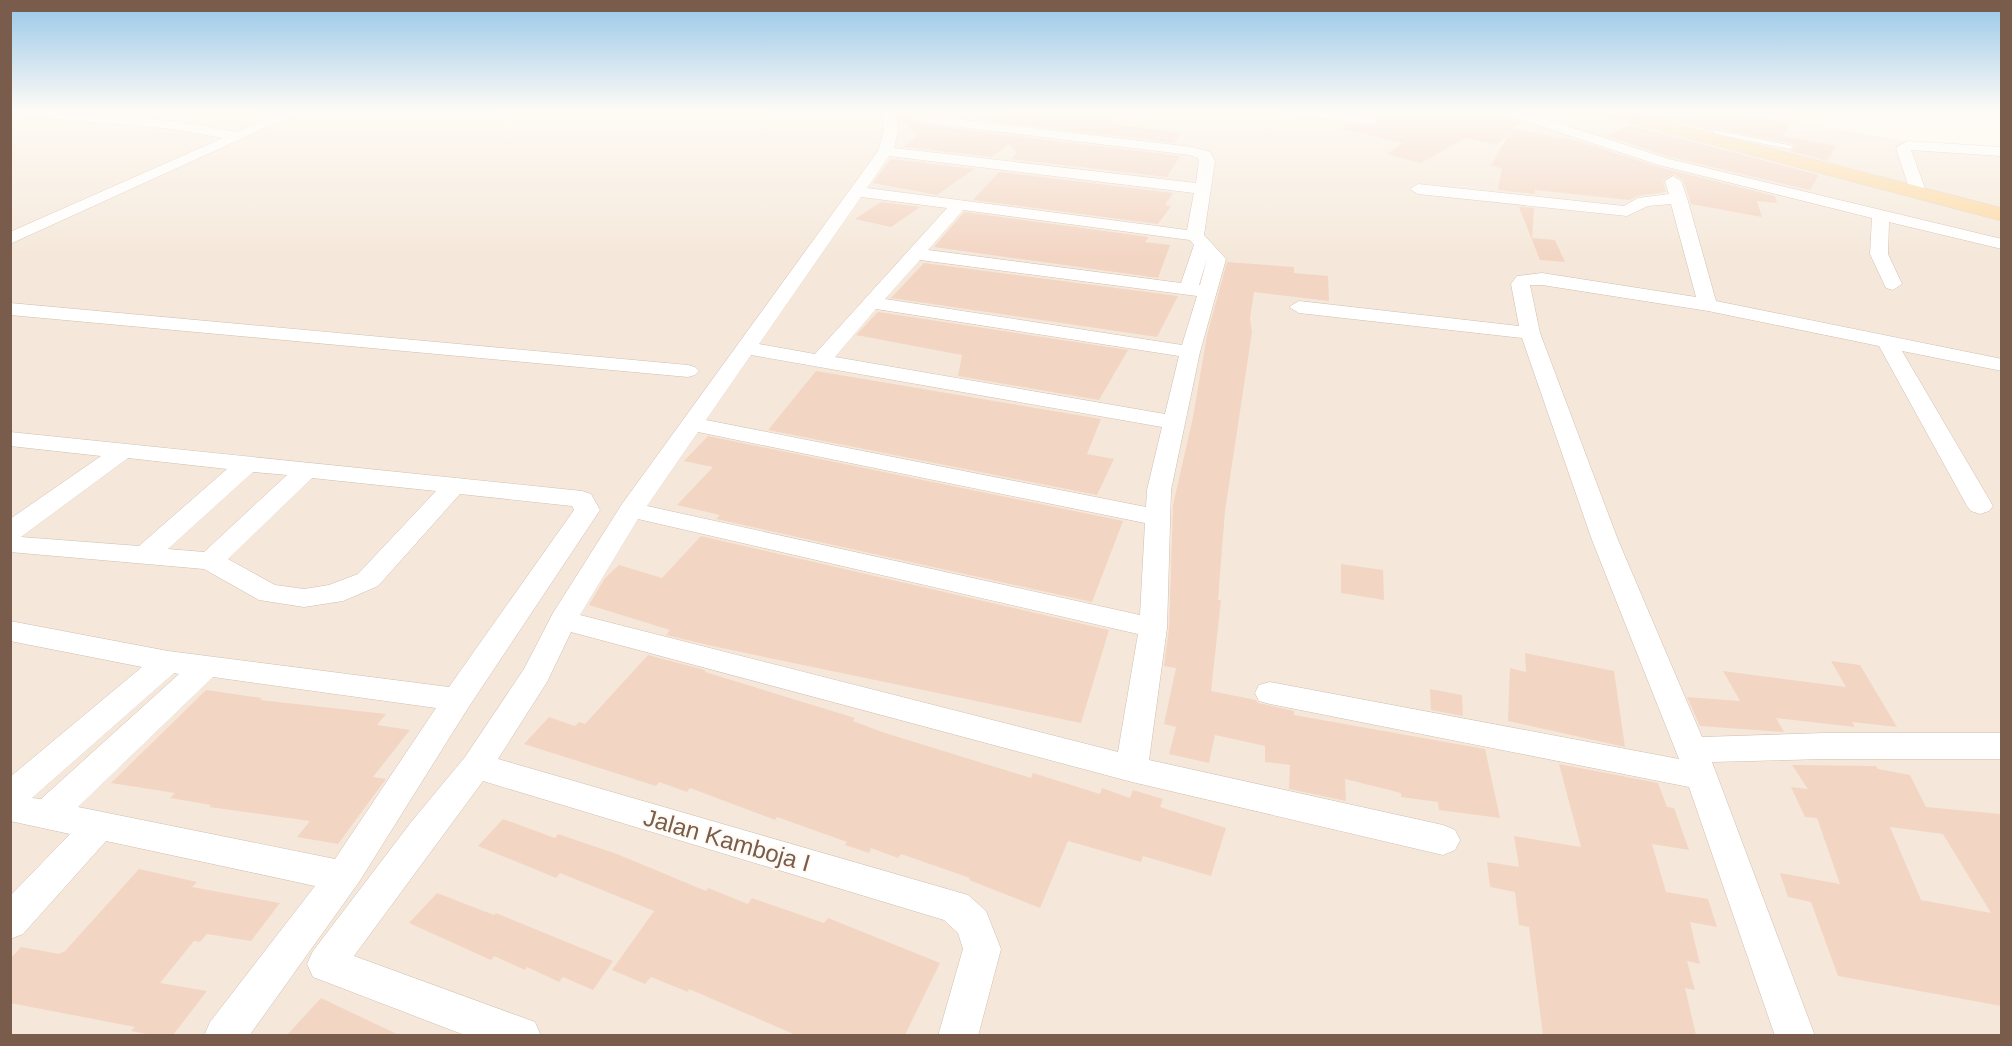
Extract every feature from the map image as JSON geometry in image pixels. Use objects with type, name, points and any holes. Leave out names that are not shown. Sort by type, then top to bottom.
[{"type":"main road","points":[[1799,160],[2001,215]]},
{"type":"street","points":[[10,239],[185,160]]},
{"type":"street","points":[[522,1035],[326,964],[424,831],[476,766],[536,674],[563,620],[631,510],[878,160]]},
{"type":"street","points":[[959,160],[1202,189]]},
{"type":"street","points":[[1188,289],[1199,240],[1202,189],[1207,160]]},
{"type":"street","points":[[1657,160],[2001,244]]},
{"type":"street","points":[[1908,160],[1919,194]]},
{"type":"street","points":[[1664,162],[1679,198],[1708,305]]},
{"type":"street","points":[[1418,189],[1627,211],[1644,201],[1679,198]]},
{"type":"street","points":[[855,191],[1199,240],[1217,259],[1190,352],[1159,490],[1156,517],[1153,628],[1132,769]]},
{"type":"street","points":[[820,361],[959,204]]},
{"type":"street","points":[[1881,214],[1879,254],[1893,284]]},
{"type":"street","points":[[916,254],[1207,291]]},
{"type":"street","points":[[1795,1035],[1697,763],[1605,540],[1530,333],[1520,284],[1528,279],[1708,305],[2001,365]]},
{"type":"street","points":[[872,303],[1190,352]]},
{"type":"street","points":[[1299,307],[1530,333]]},
{"type":"street","points":[[10,309],[688,371]]},
{"type":"street","points":[[1887,342],[1980,506]]},
{"type":"street","points":[[746,348],[1175,422]]},
{"type":"street","points":[[692,424],[1156,517]]},
{"type":"street","points":[[10,439],[582,499],[587,510],[457,700],[342,876],[277,968],[224,1035]]},
{"type":"street","points":[[10,532],[123,451]]},
{"type":"street","points":[[145,555],[247,464]]},
{"type":"street","points":[[210,561],[307,470]]},
{"type":"street","points":[[10,543],[210,561],[269,593],[304,598],[333,594],[368,580],[454,485]]},
{"type":"street","points":[[631,510],[1153,628]]},
{"type":"street","points":[[563,620],[1132,769],[1443,840]]},
{"type":"street","points":[[10,631],[168,662],[207,665],[457,700]]},
{"type":"street","points":[[10,797],[168,662]]},
{"type":"street","points":[[48,814],[207,665]]},
{"type":"street","points":[[1270,693],[1697,763],[1824,746],[2001,746]]},
{"type":"street","name":"Jalan Kamboja I","points":[[476,766],[955,907],[973,923],[982,949],[958,1035]]},
{"type":"street","points":[[10,807],[101,824],[342,876]]},
{"type":"street","points":[[10,922],[101,824]]},
{"type":"shaded area","points":[[10,160],[2001,160],[2001,1035],[11,1035]]},
{"type":"building","points":[[890,160],[974,169],[937,195],[873,183]]},
{"type":"building","points":[[1018,160],[1178,160],[1167,177]]},
{"type":"building","points":[[1409,160],[1427,160],[1421,163]]},
{"type":"building","points":[[1495,160],[1636,160],[1775,196],[1777,203],[1757,201],[1762,217],[1691,204],[1683,180],[1674,174],[1663,180],[1666,192],[1638,196],[1629,200],[1535,190],[1535,194],[1498,190],[1502,168],[1491,166]]},
{"type":"building","points":[[1682,160],[1762,160],[1819,175],[1810,190]]},
{"type":"building","points":[[999,172],[1173,193],[1165,205],[1171,206],[1158,224],[973,200]]},
{"type":"building","points":[[881,202],[920,207],[891,227],[855,219]]},
{"type":"building","points":[[1519,207],[1534,208],[1532,238],[1555,240],[1565,262],[1540,260]]},
{"type":"building","points":[[964,212],[1149,237],[1145,242],[1170,245],[1158,278],[934,247]]},
{"type":"building","points":[[1227,262],[1294,267],[1294,273],[1328,276],[1329,301],[1254,292],[1250,318],[1252,332],[1225,511],[1218,600],[1221,600],[1211,691],[1256,700],[1258,703],[1294,711],[1294,715],[1485,749],[1500,818],[1439,810],[1438,802],[1401,797],[1401,793],[1345,779],[1346,801],[1289,789],[1290,765],[1265,762],[1265,746],[1215,735],[1209,763],[1169,754],[1176,727],[1164,724],[1176,668],[1164,666],[1169,628],[1173,505],[1193,417],[1207,335]]},
{"type":"building","points":[[924,263],[1178,296],[1157,337],[891,298]]},
{"type":"building","points":[[878,312],[1128,350],[1099,400],[958,376],[962,355],[856,335]]},
{"type":"building","points":[[816,371],[1101,419],[1087,454],[1114,459],[1097,495],[768,430]]},
{"type":"building","points":[[708,436],[1123,521],[1092,602],[716,519],[720,515],[677,505],[713,467],[684,461]]},
{"type":"building","points":[[701,536],[1109,630],[1081,723],[666,635],[670,630],[589,605],[605,578],[619,565],[662,578]]},
{"type":"building","points":[[1341,564],[1383,570],[1384,600],[1341,593]]},
{"type":"building","points":[[1525,653],[1614,671],[1625,747],[1508,721],[1510,668],[1526,672]]},
{"type":"building","points":[[648,655],[705,670],[705,672],[855,718],[853,721],[882,732],[1031,778],[1033,773],[1100,794],[1102,788],[1130,798],[1133,790],[1163,799],[1160,807],[1226,828],[1211,876],[1143,856],[1141,862],[1068,841],[1040,908],[969,880],[970,878],[901,854],[898,858],[871,848],[869,853],[845,845],[847,842],[777,817],[775,820],[690,788],[687,792],[659,782],[656,786],[524,744],[549,717],[575,726],[579,722],[585,724]]},
{"type":"building","points":[[1831,661],[1860,665],[1897,727],[1852,722],[1855,727],[1776,718],[1784,732],[1700,726],[1687,697],[1740,701],[1723,671],[1846,687]]},
{"type":"building","points":[[1430,689],[1462,695],[1463,716],[1431,710]]},
{"type":"building","points":[[206,690],[262,698],[260,700],[386,714],[377,725],[410,730],[373,777],[386,779],[338,844],[297,837],[310,821],[209,807],[211,805],[170,798],[175,793],[111,783]]},
{"type":"building","points":[[1559,764],[1658,783],[1667,807],[1674,808],[1689,850],[1652,844],[1666,892],[1708,899],[1717,927],[1690,922],[1700,964],[1687,961],[1695,990],[1685,988],[1696,1035],[1543,1035],[1529,927],[1519,925],[1515,892],[1490,887],[1487,862],[1519,867],[1514,836],[1581,847]]},
{"type":"building","points":[[1792,765],[1876,766],[1878,769],[1910,775],[1926,807],[2001,814],[2001,1006],[1838,976],[1811,902],[1788,897],[1780,873],[1840,884],[1817,818],[1805,817],[1791,787],[1808,789]],"holes":[[[1890,827],[1943,834],[1991,913],[1921,900]]]},
{"type":"building","points":[[503,819],[555,838],[558,834],[617,854],[706,891],[708,888],[748,904],[752,898],[824,923],[828,918],[940,963],[905,1035],[796,1035],[689,989],[688,992],[651,977],[645,984],[612,970],[654,911],[560,873],[556,878],[478,846]]},
{"type":"building","points":[[139,869],[197,882],[192,887],[280,903],[251,941],[207,934],[200,942],[194,941],[160,983],[207,991],[173,1035],[152,1035],[131,1031],[135,1027],[10,1003],[10,959],[21,947],[59,954],[65,951]]},
{"type":"building","points":[[437,893],[494,915],[496,913],[613,961],[593,990],[563,977],[559,982],[527,967],[525,970],[494,956],[491,960],[409,923]]},
{"type":"building","points":[[321,998],[399,1035],[287,1035]]}]
